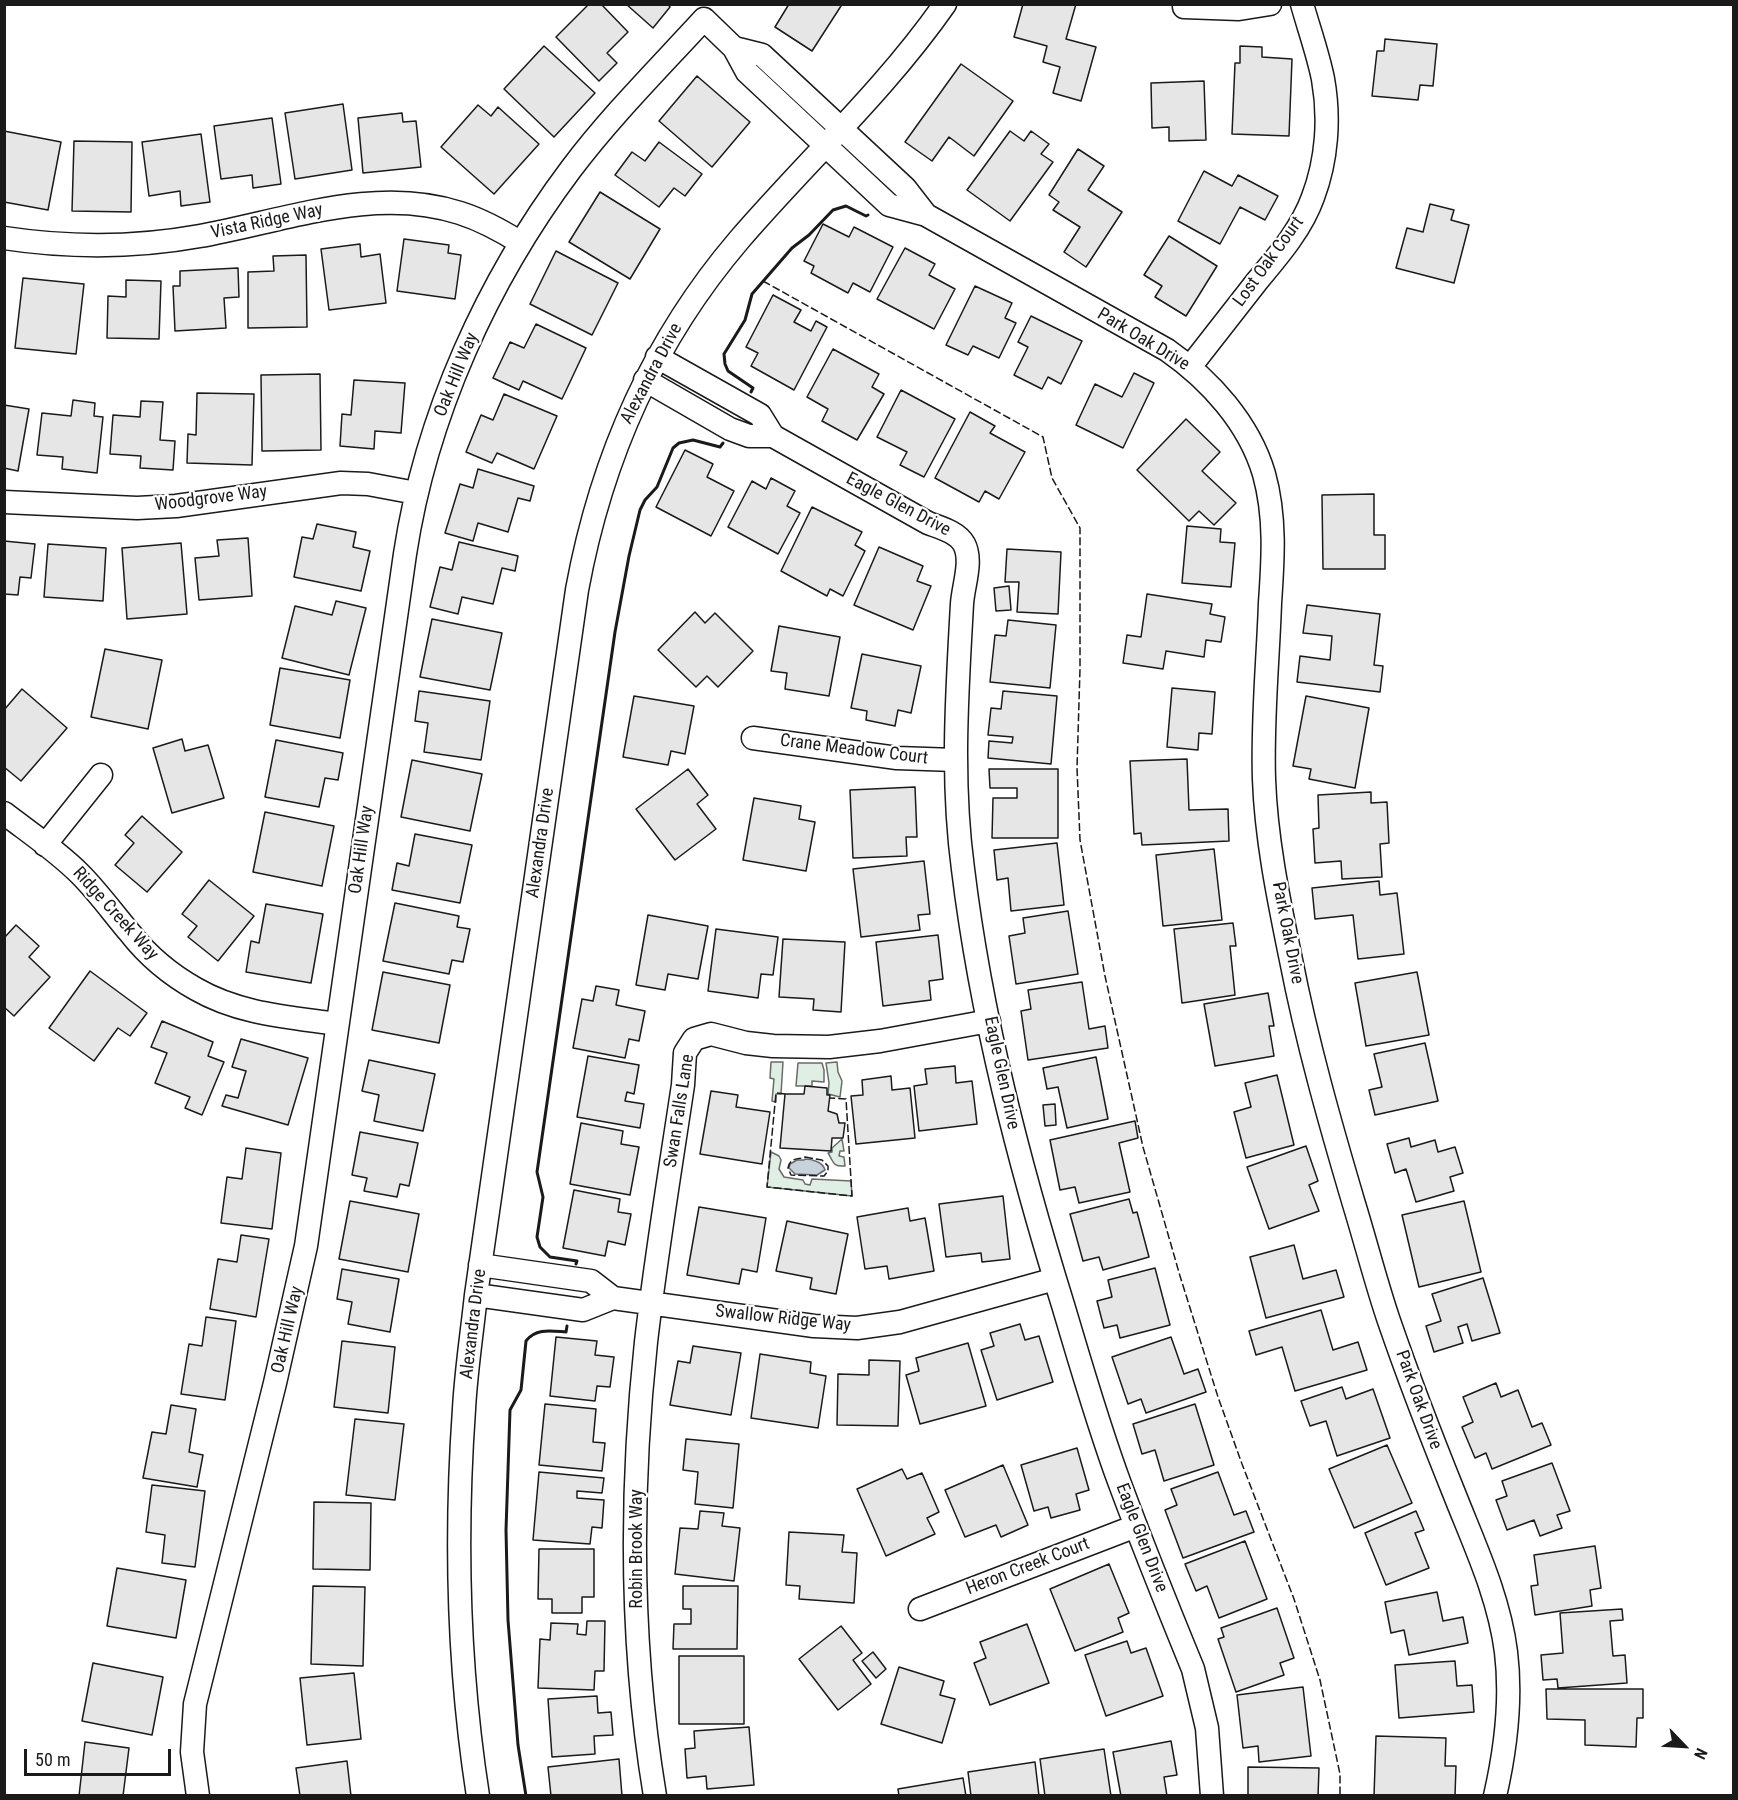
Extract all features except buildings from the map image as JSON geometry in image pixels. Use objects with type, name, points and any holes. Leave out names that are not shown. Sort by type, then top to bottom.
[{"type":"street","name":"Alexandra Drive","points":[[478,1796],[463,1652],[460,1555],[464,1407],[480,1265],[577,590],[590,527],[612,454],[645,380],[693,300],[724,259],[921,38],[945,4]]},
{"type":"street","points":[[1184,7],[1239,9],[1270,4]]},
{"type":"street","name":"Lost Oak Court","points":[[1190,367],[1289,240],[1313,198],[1322,168],[1326,140],[1325,109],[1323,81],[1302,4]]},
{"type":"street","name":"Oak Hill Way","points":[[198,1796],[192,1752],[195,1704],[294,1307],[306,1246],[416,493],[428,451],[460,363],[491,298],[521,243],[553,194],[592,142],[710,12],[735,48],[747,72],[825,145]]},
{"type":"street","name":"Oak Hill Way","points":[[735,48],[762,55],[841,128]]},
{"type":"street","points":[[774,98],[790,81]]},
{"type":"street","name":"Park Oak Drive","points":[[841,128],[905,188],[926,215]]},
{"type":"street","name":"Park Oak Drive","points":[[825,145],[889,205],[926,215],[1167,350],[1190,367],[1212,388],[1229,409],[1250,441],[1263,471],[1271,506],[1273,547],[1264,780],[1270,840],[1291,961],[1320,1089],[1388,1318],[1499,1612],[1506,1651],[1508,1698],[1505,1748],[1495,1796]]},
{"type":"street","points":[[867,184],[883,167]]},
{"type":"street","name":"Vista Ridge Way","points":[[4,238],[80,246],[143,244],[200,236],[336,208],[391,203],[426,206],[460,213],[481,221],[521,243]]},
{"type":"street","name":"Eagle Glen Drive","points":[[657,357],[760,415],[773,436],[928,523],[953,533],[964,545],[968,563],[963,591],[955,760],[959,840],[989,1021],[1018,1148],[1054,1279],[1119,1482],[1192,1669],[1201,1698],[1207,1728],[1212,1796]]},
{"type":"street","name":"Eagle Glen Drive","points":[[645,380],[730,429],[749,436],[773,436]]},
{"type":"street","points":[[706,415],[719,391]]},
{"type":"street","name":"Woodgrove Way","points":[[4,502],[92,507],[147,507],[216,501],[341,483],[393,487],[416,493]]},
{"type":"street","name":"Crane Meadow Court","points":[[753,738],[897,758],[955,760]]},
{"type":"street","points":[[45,844],[101,775]]},
{"type":"street","name":"Ridge Creek Way","points":[[4,813],[81,874],[154,959],[197,990],[219,1000],[262,1013],[338,1024]]},
{"type":"street","name":"Swan Falls Lane","points":[[652,1303],[686,1053],[694,1039],[711,1034],[746,1043],[772,1046],[829,1047],[880,1041],[989,1021]]},
{"type":"street","name":"Swallow Ridge Way","points":[[480,1265],[591,1281],[613,1298]]},
{"type":"street","points":[[544,1305],[548,1275]]},
{"type":"street","name":"Swallow Ridge Way","points":[[476,1295],[583,1310],[613,1298],[814,1326],[857,1328],[900,1322],[1054,1279]]},
{"type":"street","name":"Robin Brook Way","points":[[652,1303],[646,1341],[639,1436],[635,1568],[641,1678],[655,1796]]},
{"type":"street","name":"Heron Creek Court","points":[[920,1609],[1136,1526]]},
{"type":"green space","points":[[771,1062],[783,1062],[781,1094],[776,1094],[776,1102],[772,1101],[774,1079],[770,1078]]},
{"type":"green space","points":[[837,1062],[842,1081],[840,1097],[828,1094],[826,1063]]},
{"type":"green space","points":[[798,1063],[822,1063],[824,1082],[812,1081],[812,1086],[796,1086]]},
{"type":"green space","points":[[842,1139],[844,1151],[840,1151],[839,1156],[844,1157],[845,1166],[835,1165],[828,1153],[832,1152],[832,1148]]},
{"type":"green space","points":[[771,1152],[779,1156],[781,1160],[779,1169],[784,1177],[803,1180],[805,1184],[810,1185],[812,1179],[851,1181],[852,1196],[767,1187]]},
{"type":"shaded area","points":[[805,1159],[820,1163],[825,1170],[817,1175],[795,1174],[789,1168],[790,1164],[797,1160]]},
{"type":"fence","points":[[763,281],[1043,437],[1052,478],[1080,528],[1077,768],[1080,840],[1105,976],[1143,1147],[1180,1276],[1218,1397],[1294,1599],[1320,1680],[1340,1774],[1340,1796]]},
{"type":"fence","points":[[785,1094],[776,1093],[767,1187],[852,1196],[846,1099],[830,1098]]},
{"type":"fence","points":[[805,1157],[822,1160],[828,1166],[828,1171],[824,1176],[791,1175],[788,1168],[791,1162],[805,1157]]},
{"type":"wall","points":[[751,392],[753,388],[728,371],[724,354],[745,320],[752,294],[792,248],[809,235],[833,210],[846,206],[868,215]]},
{"type":"wall","points":[[576,1264],[577,1261],[550,1257],[540,1247],[537,1237],[543,1197],[537,1172],[615,632],[640,510],[645,500],[657,487],[673,448],[679,443],[693,440],[720,447],[723,443]]},
{"type":"wall","points":[[526,1796],[518,1745],[508,1620],[506,1530],[510,1410],[521,1390],[526,1341],[539,1332],[566,1332],[567,1326]]}]
